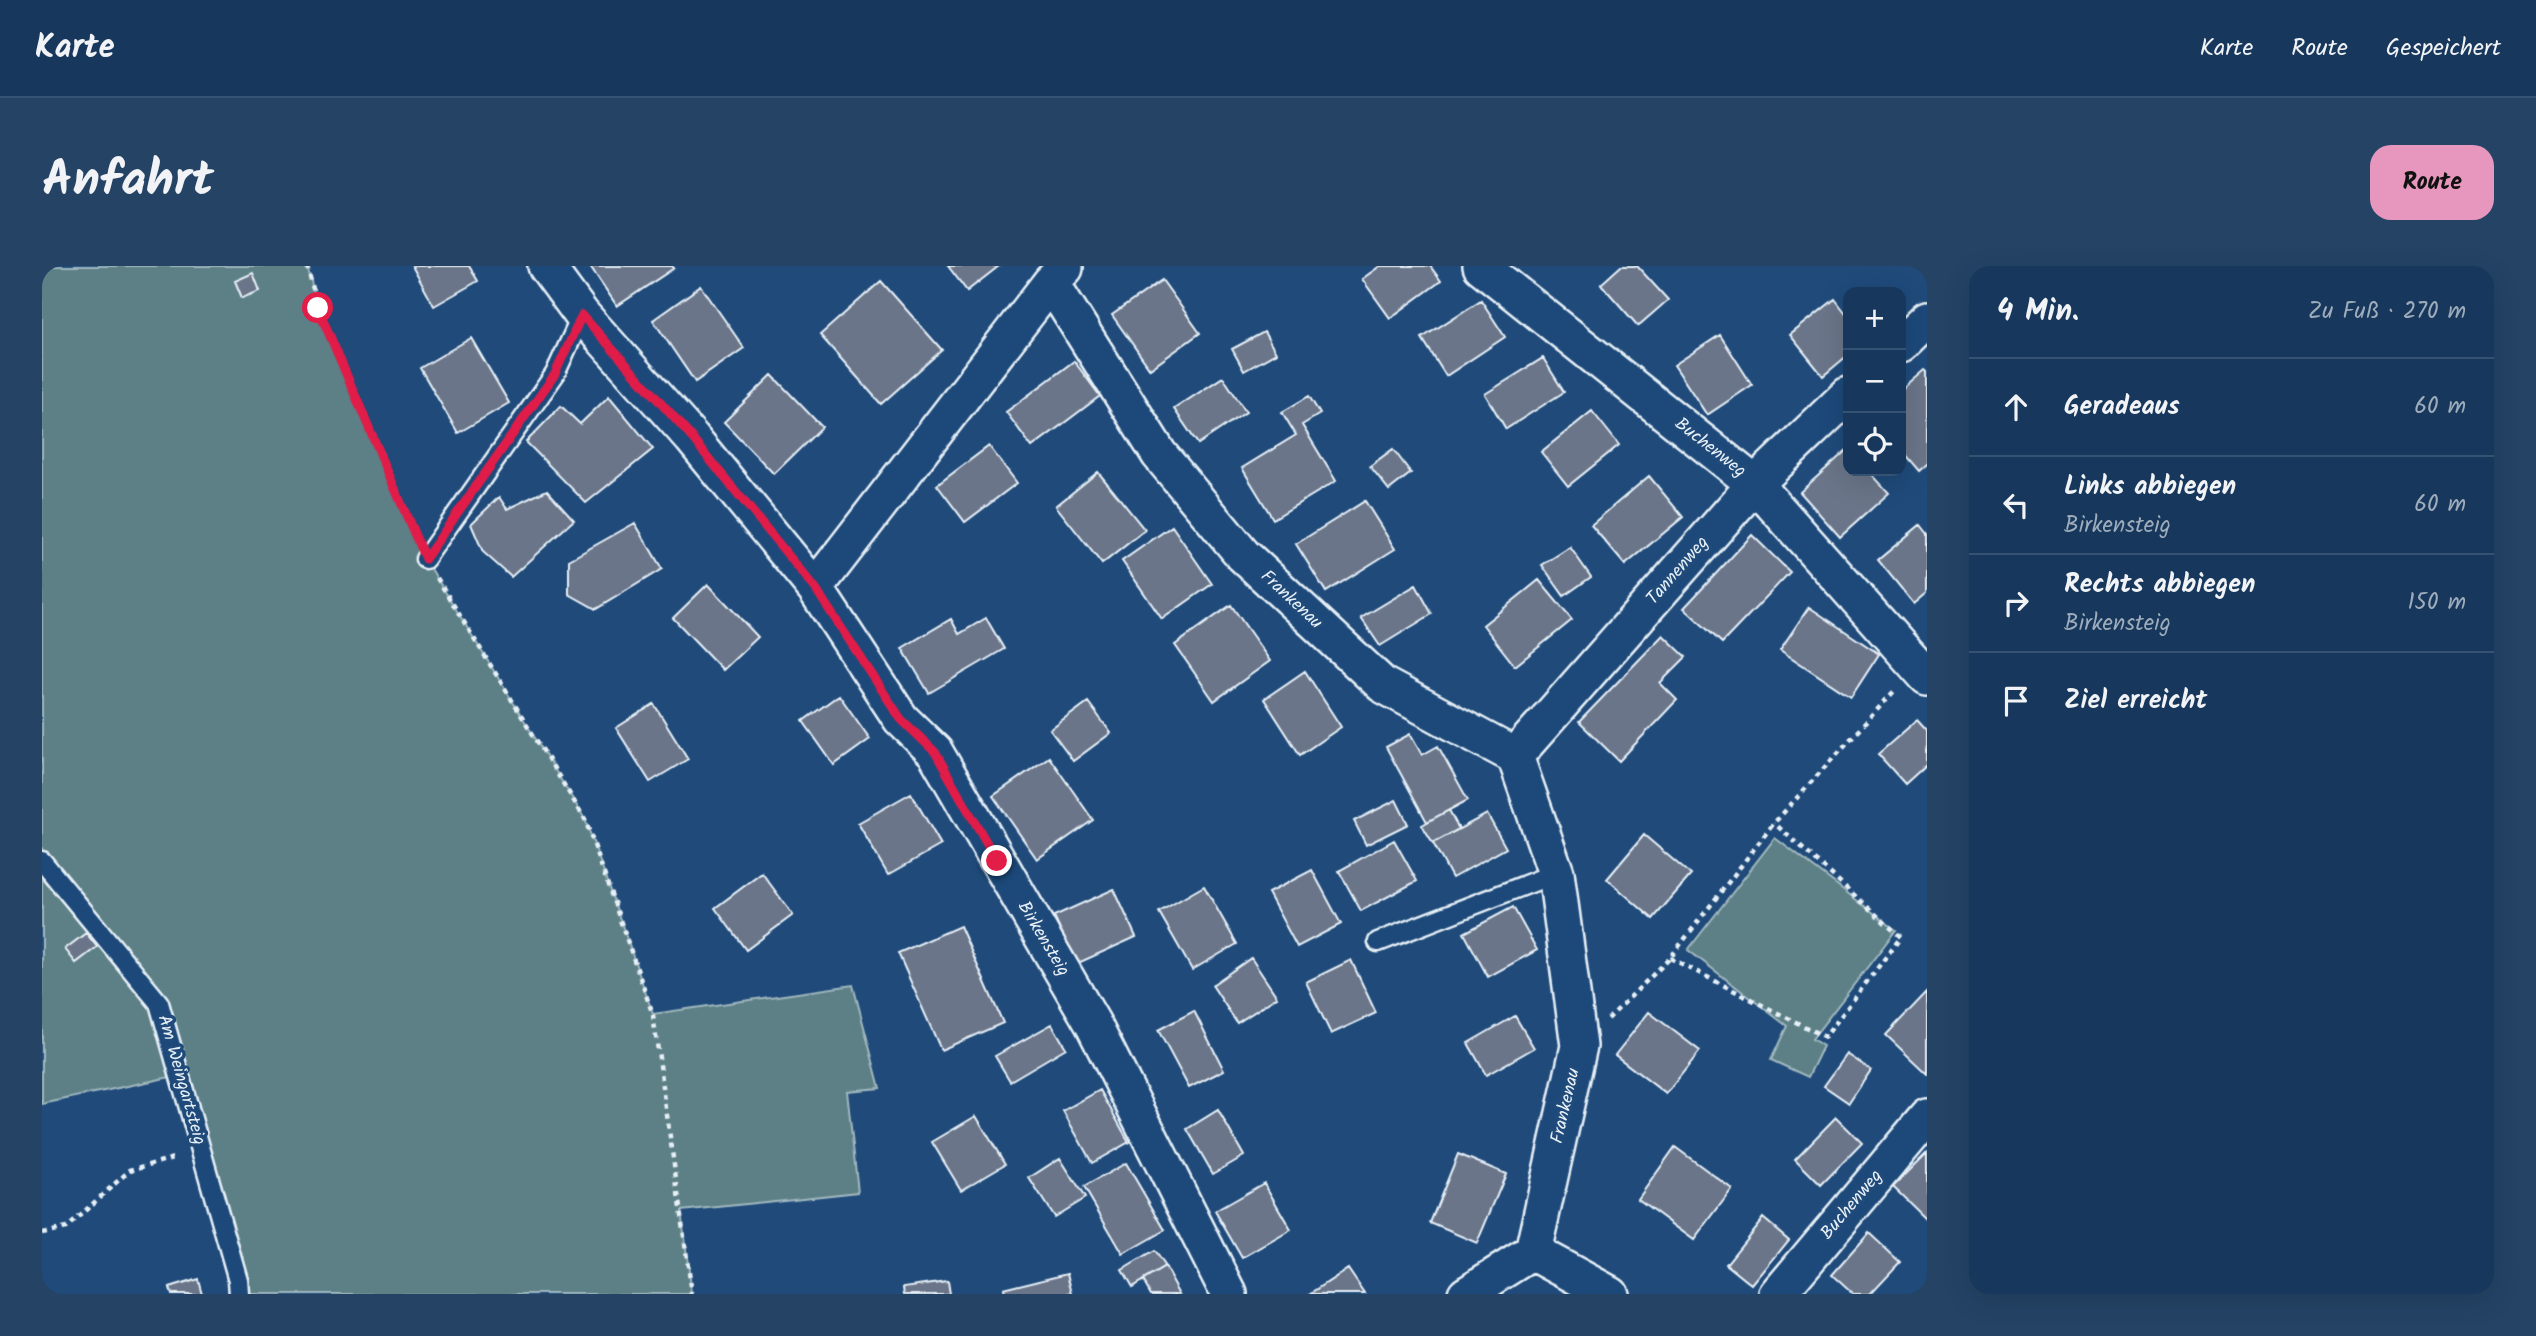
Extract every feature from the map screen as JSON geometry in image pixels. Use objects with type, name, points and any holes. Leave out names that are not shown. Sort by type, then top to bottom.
[{"type":"street","name":"Birkensteig","points":[[546,266],[582,315],[692,438],[815,588],[901,719],[935,752],[1093,1024],[1229,1294]]},
{"type":"street","name":"Buchenweg","points":[[1481,266],[1755,484],[1922,660]]},
{"type":"street","name":"Frankenau","points":[[815,588],[1059,274],[1159,454],[1243,555],[1383,685],[1515,756],[1556,873],[1579,1046],[1534,1252]]},
{"type":"street","points":[[1906,339],[1927,319]]},
{"type":"street","name":"Tannenweg","points":[[1515,756],[1755,484],[1843,400]]},
{"type":"street","name":"Buchenweg","points":[[1777,1294],[1927,1116]]},
{"type":"street","points":[[1466,1294],[1534,1252],[1610,1294]]},
{"type":"lane","points":[[425,559],[555,374],[582,315]]},
{"type":"lane","name":"Am Weingartsteig","points":[[42,861],[159,1003],[238,1280],[239,1294]]},
{"type":"lane","points":[[1378,942],[1556,873]]},
{"type":"path","points":[[307,266],[318,308],[425,559],[585,819],[653,1015],[692,1294]]},
{"type":"path","points":[[1579,1046],[1670,958],[1774,823],[1922,660]]},
{"type":"path","points":[[1670,958],[1825,1037],[1901,937],[1774,823]]},
{"type":"path","points":[[42,1233],[66,1228],[131,1170],[202,1151]]},
{"type":"green space","points":[[42,266],[307,266],[318,308],[425,559],[585,819],[653,1014],[853,985],[880,1088],[847,1091],[858,1192],[681,1211],[692,1294],[239,1294],[180,1075],[42,1104]]},
{"type":"green space","points":[[1775,838],[1896,930],[1812,1039],[1823,1046],[1808,1077],[1771,1060],[1787,1026],[1688,950]]},
{"type":"building","points":[[412,266],[469,266],[478,281],[434,306]]},
{"type":"building","points":[[590,266],[672,266],[674,268],[617,306]]},
{"type":"building","points":[[948,266],[999,266],[967,291]]},
{"type":"building","points":[[1380,266],[1430,266],[1441,281],[1390,318],[1362,279]]},
{"type":"building","points":[[1621,266],[1637,266],[1668,300],[1638,326],[1601,284]]},
{"type":"building","points":[[253,273],[260,291],[242,298],[235,281]]},
{"type":"building","points":[[1162,280],[1200,333],[1150,369],[1112,315]]},
{"type":"building","points":[[881,281],[942,350],[881,404],[820,335]]},
{"type":"building","points":[[701,286],[744,348],[695,382],[653,320]]},
{"type":"building","points":[[1835,299],[1843,309],[1843,359],[1823,376],[1790,335]]},
{"type":"building","points":[[1481,300],[1505,337],[1446,376],[1422,338]]},
{"type":"building","points":[[1264,332],[1276,353],[1244,371],[1232,349]]},
{"type":"building","points":[[1720,335],[1752,385],[1707,415],[1674,365]]},
{"type":"building","points":[[471,338],[509,403],[458,433],[420,368]]},
{"type":"building","points":[[1543,358],[1564,392],[1506,429],[1485,394]]},
{"type":"building","points":[[1074,361],[1100,396],[1032,447],[1006,412]]},
{"type":"building","points":[[1925,370],[1927,372],[1927,464],[1919,471],[1906,456],[1906,387]]},
{"type":"building","points":[[772,375],[822,427],[774,474],[724,422]]},
{"type":"building","points":[[1223,377],[1246,412],[1198,444],[1174,409]]},
{"type":"building","points":[[609,396],[653,449],[586,503],[526,442],[561,406],[580,424]]},
{"type":"building","points":[[1309,396],[1320,414],[1302,425],[1336,481],[1273,519],[1242,468],[1296,435],[1282,412]]},
{"type":"building","points":[[1592,411],[1619,445],[1568,486],[1541,452]]},
{"type":"building","points":[[989,446],[1017,483],[965,522],[937,485]]},
{"type":"building","points":[[1393,449],[1411,473],[1389,490],[1370,466]]},
{"type":"building","points":[[1843,453],[1843,476],[1874,476],[1889,493],[1840,537],[1800,492]]},
{"type":"building","points":[[1098,472],[1145,530],[1102,564],[1056,506]]},
{"type":"building","points":[[1649,476],[1683,517],[1625,565],[1591,525]]},
{"type":"building","points":[[547,490],[574,520],[511,577],[483,552],[471,524],[499,497],[507,509]]},
{"type":"building","points":[[1365,501],[1395,549],[1326,592],[1296,544]]},
{"type":"building","points":[[635,523],[662,569],[596,609],[569,594],[569,560]]},
{"type":"building","points":[[1920,525],[1927,534],[1927,593],[1914,604],[1878,560]]},
{"type":"building","points":[[1172,526],[1212,584],[1162,619],[1122,561]]},
{"type":"building","points":[[1752,535],[1790,572],[1722,643],[1684,608]]},
{"type":"building","points":[[1570,547],[1591,577],[1564,596],[1542,565]]},
{"type":"building","points":[[1539,580],[1572,620],[1515,666],[1483,625]]},
{"type":"building","points":[[708,584],[758,637],[723,670],[673,618]]},
{"type":"building","points":[[1416,585],[1432,614],[1380,646],[1361,618]]},
{"type":"building","points":[[1231,605],[1270,661],[1214,701],[1175,645]]},
{"type":"building","points":[[1809,607],[1879,654],[1851,697],[1780,650]]},
{"type":"building","points":[[986,618],[1004,649],[929,693],[902,648],[951,619],[959,634]]},
{"type":"building","points":[[1663,635],[1686,657],[1660,683],[1677,700],[1619,761],[1579,722]]},
{"type":"building","points":[[1305,671],[1341,727],[1300,755],[1264,699]]},
{"type":"building","points":[[839,695],[870,739],[834,765],[803,721]]},
{"type":"building","points":[[1088,702],[1111,733],[1073,761],[1050,730]]},
{"type":"building","points":[[654,704],[688,759],[650,782],[616,728]]},
{"type":"building","points":[[1917,720],[1927,731],[1927,764],[1905,784],[1878,754]]},
{"type":"building","points":[[1410,734],[1422,755],[1438,746],[1468,800],[1427,822],[1386,747]]},
{"type":"building","points":[[1049,757],[1093,820],[1037,859],[993,796]]},
{"type":"building","points":[[911,793],[941,845],[888,875],[858,823]]},
{"type":"building","points":[[1396,800],[1408,824],[1366,845],[1354,821]]},
{"type":"building","points":[[1449,810],[1459,829],[1433,843],[1422,825]]},
{"type":"building","points":[[1487,814],[1506,848],[1452,878],[1433,843]]},
{"type":"building","points":[[1644,835],[1691,875],[1653,919],[1607,879]]},
{"type":"building","points":[[1394,840],[1417,881],[1361,911],[1339,871]]},
{"type":"building","points":[[1312,870],[1341,924],[1297,947],[1268,893]]},
{"type":"building","points":[[762,873],[793,915],[746,950],[715,908]]},
{"type":"building","points":[[1204,886],[1237,944],[1192,970],[1159,912]]},
{"type":"building","points":[[1114,889],[1136,937],[1076,964],[1054,916]]},
{"type":"building","points":[[1513,907],[1537,950],[1488,977],[1464,933]]},
{"type":"building","points":[[960,926],[1003,1023],[941,1050],[898,953]]},
{"type":"building","points":[[86,933],[97,947],[76,963],[65,949]]},
{"type":"building","points":[[1251,958],[1277,997],[1237,1023],[1212,985]]},
{"type":"building","points":[[1351,960],[1376,1013],[1331,1034],[1306,982]]},
{"type":"building","points":[[1927,992],[1927,1074],[1886,1035]]},
{"type":"building","points":[[1194,1011],[1224,1070],[1189,1088],[1158,1030]]},
{"type":"building","points":[[1649,1012],[1700,1051],[1666,1094],[1615,1055]]},
{"type":"building","points":[[1515,1016],[1534,1048],[1486,1075],[1468,1043]]},
{"type":"building","points":[[1052,1024],[1066,1048],[1010,1081],[995,1056]]},
{"type":"building","points":[[1847,1054],[1871,1070],[1849,1103],[1824,1086]]},
{"type":"building","points":[[1100,1090],[1129,1142],[1092,1163],[1063,1111]]},
{"type":"building","points":[[1218,1110],[1244,1156],[1213,1174],[1187,1129]]},
{"type":"building","points":[[976,1116],[1005,1164],[961,1190],[932,1142]]},
{"type":"building","points":[[1836,1117],[1862,1143],[1821,1185],[1795,1159]]},
{"type":"building","points":[[1675,1147],[1732,1189],[1694,1240],[1638,1199]]},
{"type":"building","points":[[1927,1153],[1927,1219],[1926,1219],[1893,1187]]},
{"type":"building","points":[[1458,1154],[1506,1174],[1477,1243],[1430,1223]]},
{"type":"building","points":[[1060,1158],[1085,1198],[1054,1217],[1029,1178]]},
{"type":"building","points":[[1126,1163],[1165,1230],[1123,1254],[1084,1187]]},
{"type":"building","points":[[1264,1183],[1291,1230],[1242,1258],[1215,1211]]},
{"type":"building","points":[[1763,1218],[1789,1240],[1752,1285],[1726,1264]]},
{"type":"building","points":[[1869,1233],[1900,1262],[1870,1294],[1853,1294],[1832,1275]]},
{"type":"building","points":[[1154,1251],[1165,1267],[1132,1287],[1122,1270]]},
{"type":"building","points":[[1165,1267],[1180,1294],[1151,1294],[1143,1280]]},
{"type":"building","points":[[1348,1269],[1365,1294],[1310,1294]]},
{"type":"building","points":[[1068,1273],[1073,1294],[1004,1294],[1003,1289]]},
{"type":"building","points":[[198,1279],[202,1294],[171,1294],[169,1288]]},
{"type":"building","points":[[947,1281],[949,1294],[905,1294],[904,1287]]},
{"type":"route","points":[[318,308],[425,559],[555,374],[582,315],[692,438],[815,588],[901,719],[935,752],[997,861]]}]
